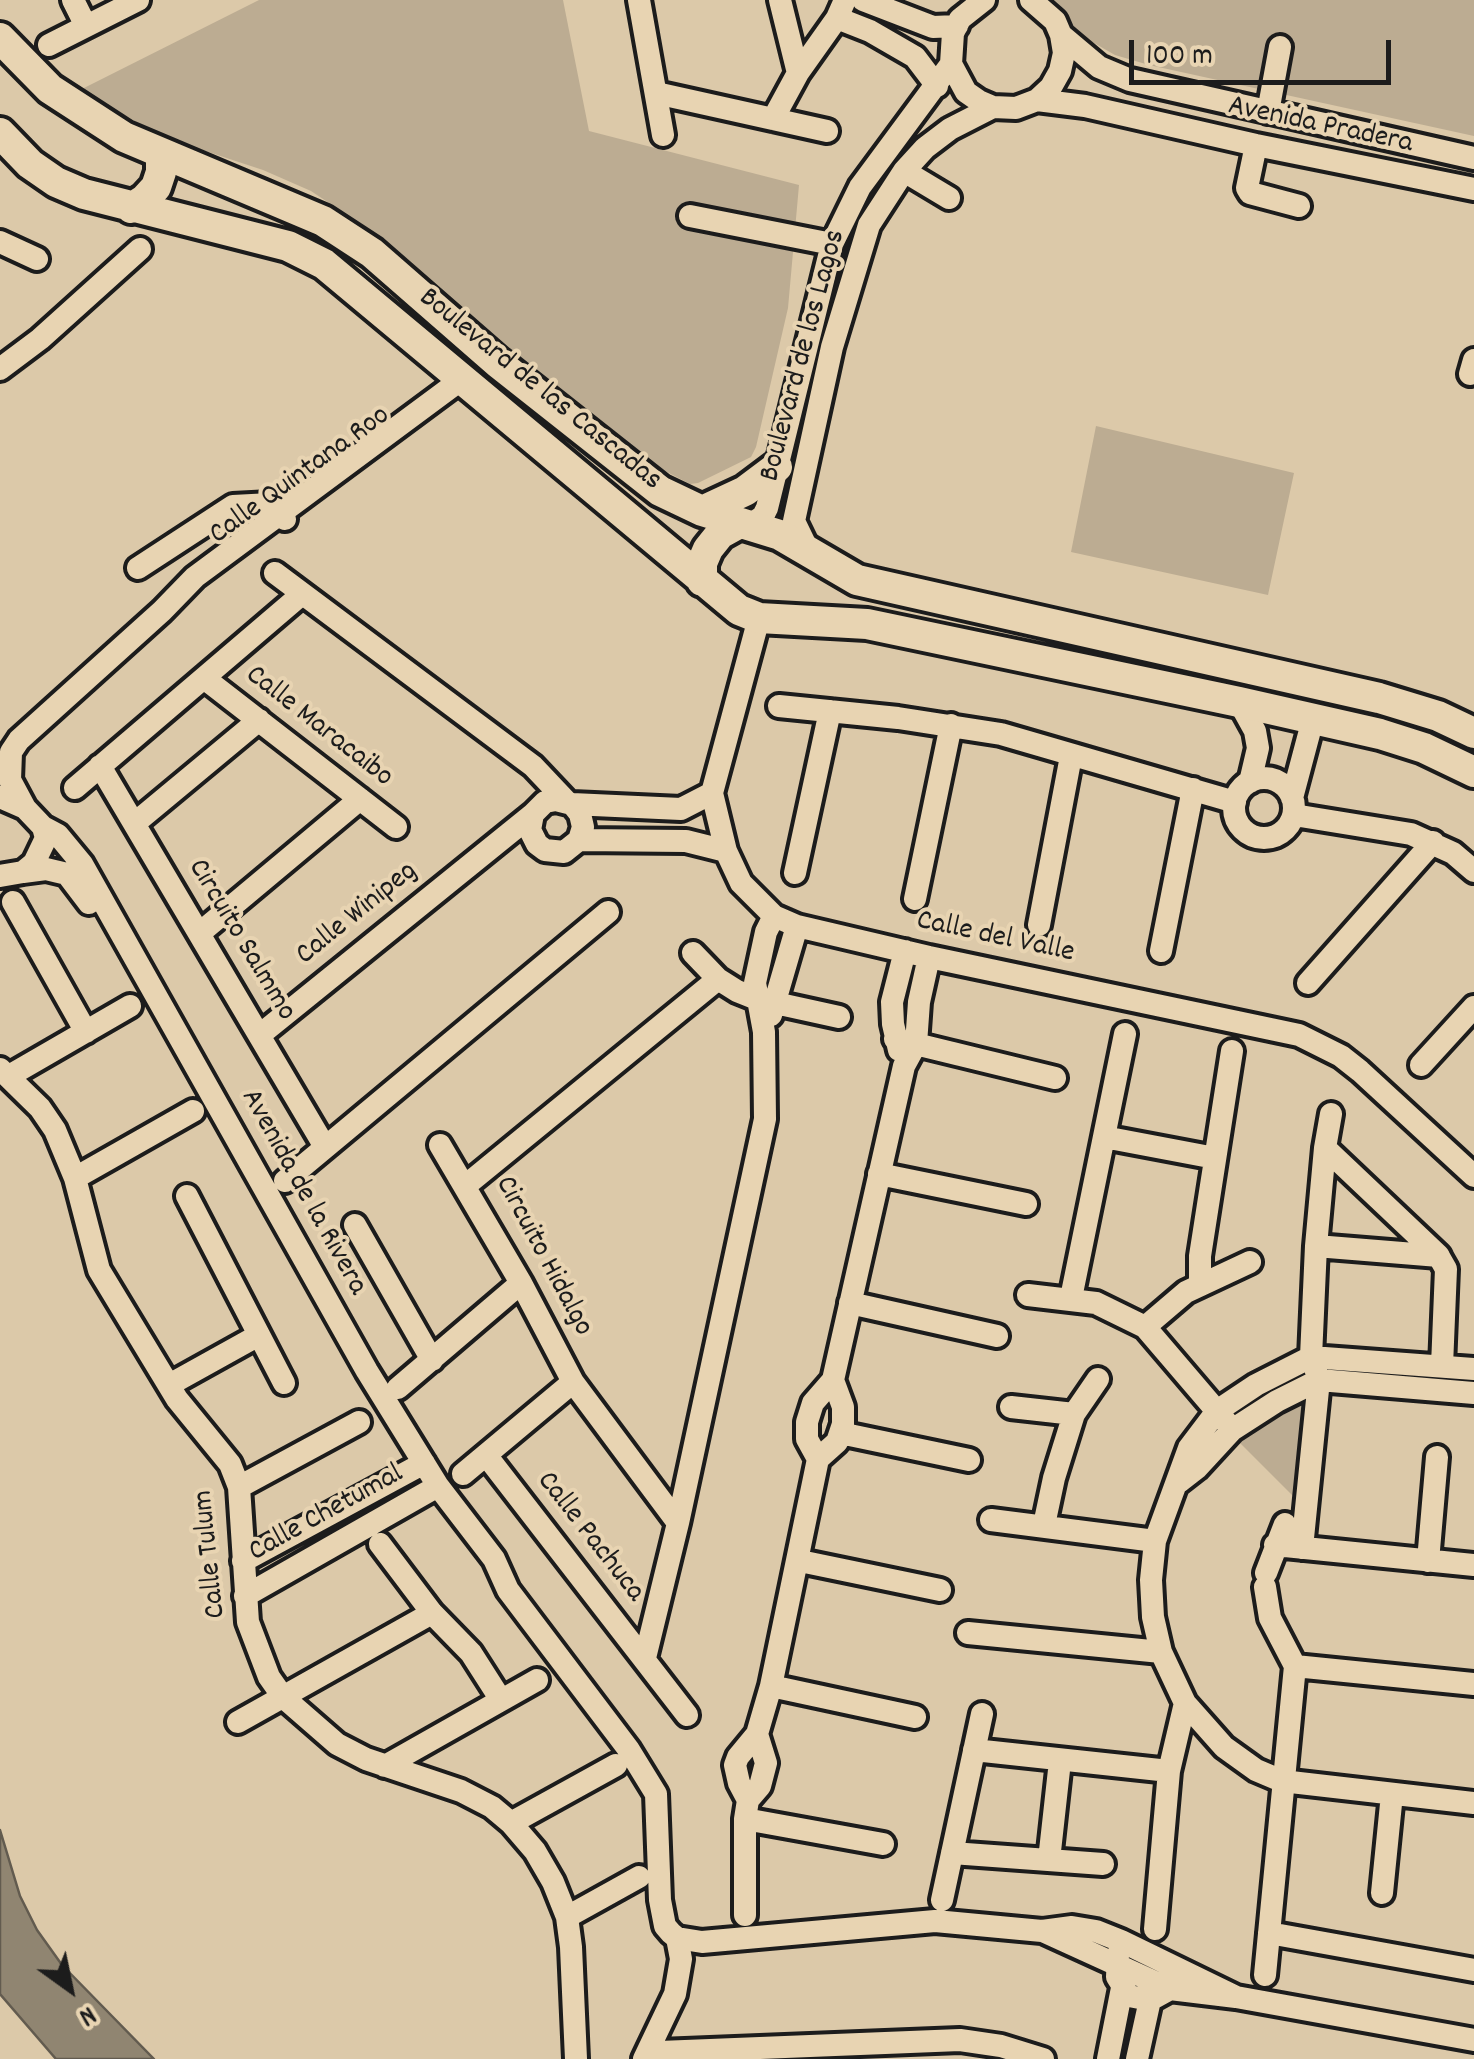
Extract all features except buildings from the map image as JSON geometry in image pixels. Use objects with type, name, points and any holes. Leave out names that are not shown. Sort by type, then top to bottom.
[{"type":"main road","name":"Boulevard de las Cascadas","points":[[0,38],[37,77],[85,114],[161,156],[322,221],[372,253],[498,363],[660,491],[702,511],[780,535],[858,580],[1378,698],[1438,716],[1474,733]]},
{"type":"main road","points":[[0,64],[37,77]]},
{"type":"main road","name":"Boulevard de las Cascadas","points":[[0,133],[30,164],[56,182],[131,208],[288,246],[324,264],[738,610],[760,618],[867,624],[1239,702],[1424,748],[1474,772]]},
{"type":"main road","points":[[131,208],[156,187],[161,156]]},
{"type":"main road","points":[[702,511],[745,491],[777,466]]},
{"type":"main road","points":[[702,581],[702,563],[708,548],[720,534],[744,524]]},
{"type":"main road","points":[[809,619],[825,606],[831,595],[819,559]]},
{"type":"street","points":[[74,0],[86,26]]},
{"type":"street","points":[[49,45],[138,0]]},
{"type":"street","points":[[639,0],[663,136]]},
{"type":"street","points":[[780,0],[798,73]]},
{"type":"street","points":[[863,0],[934,27],[971,8]]},
{"type":"street","name":"Avenida Pradera","points":[[1031,0],[1055,20],[1061,35],[1099,67],[1130,80],[1474,158]]},
{"type":"street","points":[[971,8],[950,48],[951,64],[966,92],[994,107]]},
{"type":"street","points":[[774,119],[798,73],[841,9],[915,58],[950,129]]},
{"type":"street","points":[[1037,100],[1060,71],[1064,53],[1061,35]]},
{"type":"street","points":[[1268,112],[1280,47]]},
{"type":"street","name":"Boulevard de los Lagos","points":[[744,524],[763,516],[832,244],[860,188],[951,64]]},
{"type":"street","points":[[1085,106],[1084,89],[1099,67]]},
{"type":"street","points":[[656,93],[827,131]]},
{"type":"street","name":"Avenida Pradera","points":[[994,107],[1016,108],[1037,100],[1085,106],[1474,189]]},
{"type":"street","name":"Boulevard de los Lagos","points":[[819,559],[794,521],[835,335],[869,225],[904,171],[950,129],[994,107]]},
{"type":"street","points":[[1342,162],[1350,132]]},
{"type":"street","points":[[1256,145],[1247,188],[1250,193],[1299,206]]},
{"type":"street","points":[[904,171],[949,198]]},
{"type":"street","points":[[690,216],[832,244]]},
{"type":"street","points":[[0,242],[38,259]]},
{"type":"street","points":[[0,369],[40,339],[140,248]]},
{"type":"street","name":"Calle Quintana Roo","points":[[25,808],[10,780],[11,752],[6,743],[162,612],[202,587],[257,537],[468,384]]},
{"type":"street","points":[[248,504],[246,522],[257,537]]},
{"type":"street","points":[[138,568],[233,506],[271,504],[283,517]]},
{"type":"street","points":[[276,573],[532,766],[580,814],[583,827],[579,840],[564,852],[545,850],[530,830],[535,812],[532,766]]},
{"type":"street","points":[[75,788],[302,594]]},
{"type":"street","name":"Calle del Valle","points":[[760,618],[712,794],[726,851],[741,883],[774,916],[797,926],[930,957],[1298,1035],[1341,1056],[1360,1071],[1474,1176]]},
{"type":"street","name":"Calle Maracaibo","points":[[204,678],[396,826]]},
{"type":"street","points":[[1239,702],[1255,731],[1258,748],[1250,782],[1235,802],[1236,819],[1254,837],[1279,835],[1293,806],[1313,719]]},
{"type":"street","points":[[780,706],[1001,734],[1235,802]]},
{"type":"street","points":[[795,873],[830,711]]},
{"type":"street","points":[[136,823],[258,720]]},
{"type":"street","points":[[915,898],[951,725]]},
{"type":"street","points":[[1039,925],[1070,756]]},
{"type":"street","name":"Circuito Salmmo","points":[[100,766],[326,1148]]},
{"type":"street","points":[[1250,782],[1275,780],[1293,806],[1433,842],[1474,871]]},
{"type":"street","points":[[1160,951],[1192,789]]},
{"type":"street","points":[[535,812],[546,802],[681,810],[712,794]]},
{"type":"street","points":[[0,798],[25,808]]},
{"type":"street","points":[[201,932],[360,798]]},
{"type":"street","name":"Avenida de la Rivera","points":[[25,808],[43,827],[58,835],[82,864],[243,1162],[464,1548],[508,1590],[623,1757],[656,1794],[660,1900],[665,1926],[678,1938],[702,1942],[732,1941],[748,1926]]},
{"type":"street","points":[[681,810],[686,841]]},
{"type":"street","name":"Calle Winipeg","points":[[260,1034],[535,812]]},
{"type":"street","points":[[11,874],[42,852],[46,838],[43,827]]},
{"type":"street","points":[[579,840],[686,841],[726,851]]},
{"type":"street","points":[[1308,982],[1433,842]]},
{"type":"street","points":[[494,844],[537,844]]},
{"type":"street","name":"Avenida de la Rivera","points":[[11,874],[56,871],[76,882],[141,979]]},
{"type":"street","points":[[13,902],[86,1032]]},
{"type":"street","points":[[285,1182],[608,912]]},
{"type":"street","points":[[766,1001],[756,983],[766,932],[774,916]]},
{"type":"street","points":[[645,1658],[678,1524],[765,1118],[766,1001],[797,926]]},
{"type":"street","points":[[905,951],[892,1002],[905,1041]]},
{"type":"street","points":[[693,954],[718,979],[766,1001],[838,1017]]},
{"type":"street","points":[[748,1926],[747,1809],[760,1786],[766,1763],[758,1734],[800,1561],[818,1459],[808,1440],[807,1422],[813,1403],[833,1380],[904,1066],[905,1041],[930,957]]},
{"type":"street","name":"Circuito Hidalgo","points":[[678,1524],[573,1382],[464,1186],[718,979]]},
{"type":"street","points":[[5,1072],[130,1006]]},
{"type":"street","points":[[1422,1065],[1474,1007]]},
{"type":"street","points":[[1071,1298],[1126,1034]]},
{"type":"street","points":[[905,1041],[1054,1078]]},
{"type":"street","points":[[1200,1284],[1200,1256],[1232,1052]]},
{"type":"street","name":"Calle Tulum","points":[[5,1072],[40,1108],[55,1130],[75,1178],[100,1270],[169,1386],[230,1464],[240,1487],[248,1622],[259,1654],[283,1697],[337,1744],[385,1766],[461,1791],[492,1807],[535,1850],[567,1917],[576,2059]]},
{"type":"street","points":[[75,1178],[193,1111]]},
{"type":"street","points":[[1302,1548],[1315,1368],[1316,1246],[1331,1114]]},
{"type":"street","points":[[1104,1137],[1215,1158]]},
{"type":"street","points":[[440,1145],[464,1186]]},
{"type":"street","points":[[1325,1148],[1438,1256],[1446,1269],[1442,1366]]},
{"type":"street","points":[[879,1174],[1026,1204]]},
{"type":"street","points":[[187,1196],[284,1383]]},
{"type":"street","points":[[354,1225],[432,1360]]},
{"type":"street","points":[[1316,1246],[1438,1256]]},
{"type":"street","points":[[1145,1326],[1200,1284],[1250,1262]]},
{"type":"street","points":[[398,1388],[521,1283]]},
{"type":"street","points":[[1028,1294],[1096,1302],[1145,1326],[1232,1430]]},
{"type":"street","points":[[850,1303],[997,1336]]},
{"type":"street","points":[[169,1386],[259,1335]]},
{"type":"street","points":[[1178,1482],[1197,1468],[1232,1430],[1315,1368],[1474,1394]]},
{"type":"street","points":[[1474,1369],[1315,1368],[1256,1385],[1217,1411],[1189,1448],[1155,1541],[1151,1580],[1153,1617],[1161,1652],[1185,1704],[1224,1747],[1256,1770],[1282,1782],[1474,1803]]},
{"type":"street","points":[[1044,1526],[1074,1414],[1098,1379]]},
{"type":"street","points":[[818,1459],[828,1452],[840,1433],[843,1407],[833,1380]]},
{"type":"street","points":[[463,1474],[573,1382]]},
{"type":"street","points":[[1011,1407],[1074,1414]]},
{"type":"street","points":[[240,1487],[358,1422]]},
{"type":"street","points":[[840,1433],[969,1460]]},
{"type":"street","name":"Calle Pachuca","points":[[486,1454],[687,1715]]},
{"type":"street","points":[[1428,1560],[1438,1457]]},
{"type":"street","name":"Calle Chetumal","points":[[244,1562],[418,1467]]},
{"type":"street","name":"Calle Chetumal","points":[[245,1596],[370,1538],[432,1491]]},
{"type":"street","points":[[348,1506],[432,1613],[471,1653],[501,1700]]},
{"type":"street","points":[[990,1520],[1155,1541]]},
{"type":"street","points":[[1265,1975],[1295,1666],[1270,1618],[1265,1580],[1280,1534],[1302,1548],[1474,1565]]},
{"type":"street","points":[[800,1561],[940,1590]]},
{"type":"street","points":[[238,1722],[432,1613]]},
{"type":"street","points":[[968,1633],[1161,1652]]},
{"type":"street","points":[[1295,1666],[1474,1684]]},
{"type":"street","points":[[385,1766],[537,1680]]},
{"type":"street","points":[[771,1686],[915,1717]]},
{"type":"street","points":[[1154,1929],[1169,1771],[1185,1704]]},
{"type":"street","points":[[942,1900],[982,1714]]},
{"type":"street","points":[[974,1750],[1169,1771]]},
{"type":"street","points":[[512,1823],[623,1757]]},
{"type":"street","name":"Avenida de la Rivera","points":[[623,1757],[649,1763],[669,1791],[673,1908],[676,1918],[692,1929],[748,1926],[845,1931],[935,1921],[1042,1931],[1118,1952],[1166,1986],[1474,2040]]},
{"type":"street","points":[[1049,1860],[1060,1761]]},
{"type":"street","points":[[1382,1893],[1392,1794]]},
{"type":"street","points":[[747,1809],[883,1844]]},
{"type":"street","points":[[952,1852],[1103,1864]]},
{"type":"street","points":[[567,1917],[639,1877]]},
{"type":"street","points":[[1268,1933],[1474,1970]]},
{"type":"street","points":[[678,1938],[681,1959],[675,1994],[652,2055],[908,2052],[960,2040],[1032,2057]]},
{"type":"street","points":[[1108,2059],[1122,1988],[1118,1952]]},
{"type":"street","points":[[1122,1988],[1130,1996],[1166,1986]]},
{"type":"street","points":[[1137,2059],[1166,1986]]},
{"type":"shaded area","points":[[259,0],[563,0],[589,131],[799,185],[788,308],[751,457],[698,483],[690,484],[665,471],[567,402],[374,233],[311,191],[263,170],[181,143],[143,126],[82,89]]},
{"type":"shaded area","points":[[1045,0],[1474,0],[1474,136],[1115,55],[1087,39]]},
{"type":"shaded area","points":[[1096,426],[1294,473],[1268,595],[1071,552]]},
{"type":"shaded area","points":[[1304,1389],[1298,1501],[1226,1429]]},
{"type":"shaded area","points":[[0,1830],[20,1896],[37,1930],[62,1965],[154,2059],[56,2059],[0,1994]]}]
